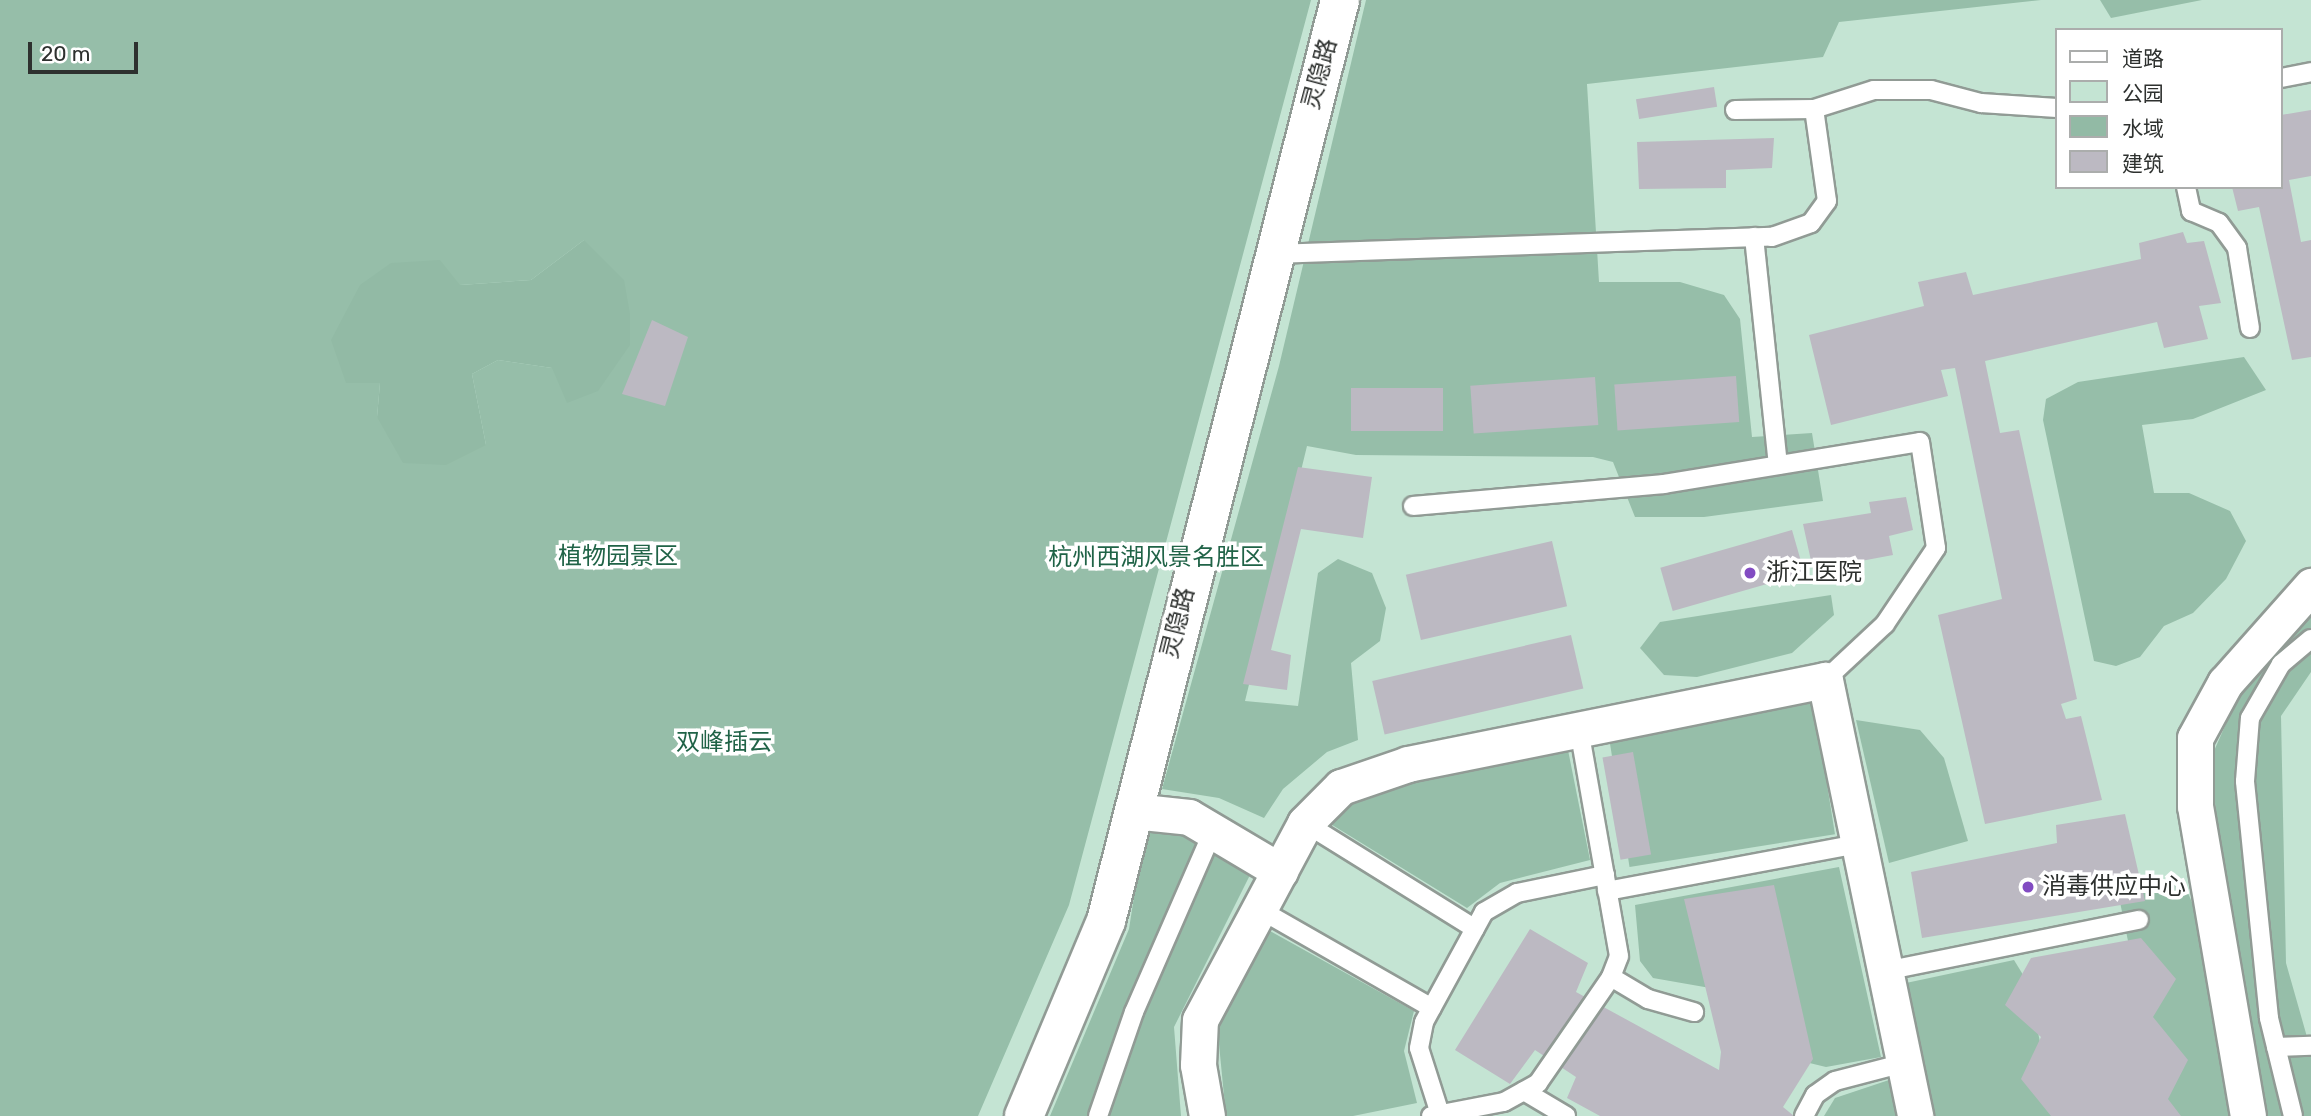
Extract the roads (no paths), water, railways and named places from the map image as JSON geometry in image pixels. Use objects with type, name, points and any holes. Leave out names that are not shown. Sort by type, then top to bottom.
[{"type":"main road","name":"灵隐路","points":[[1024,1116],[1106,922],[1340,0]]},
{"type":"street","points":[[2248,1116],[2195,806],[2195,738],[2225,683],[2311,586]]},
{"type":"street","points":[[1207,1116],[1198,1065],[1200,1020],[1305,823],[1341,787],[1408,764],[1825,680],[1914,1116]]},
{"type":"street","points":[[1133,811],[1189,817],[1280,870]]},
{"type":"lane","points":[[2283,78],[2311,72]]},
{"type":"lane","points":[[1735,110],[1814,109],[1874,90],[1931,90],[1981,103],[2056,108]]},
{"type":"lane","points":[[1274,254],[1754,237],[1811,223],[1827,201],[1814,109]]},
{"type":"lane","points":[[2186,189],[2191,211],[2219,223],[2237,248],[2250,328]]},
{"type":"lane","points":[[1754,237],[1778,465]]},
{"type":"lane","points":[[1413,506],[1664,484],[1920,442],[1936,548],[1885,624],[1825,680]]},
{"type":"lane","points":[[2293,1116],[2276,1047],[2245,781],[2250,718],[2281,664],[2311,639]]},
{"type":"lane","points":[[1579,729],[1606,883],[1619,956],[1611,977],[1538,1083],[1503,1102],[1436,1115],[1419,1048],[1432,1008],[1484,912],[1517,893],[1606,883],[1858,844]]},
{"type":"lane","points":[[1305,823],[1475,929]]},
{"type":"lane","points":[[1098,1116],[1134,1013],[1213,831]]},
{"type":"lane","points":[[1259,909],[1432,1008]]},
{"type":"lane","points":[[1885,971],[2138,920]]},
{"type":"lane","points":[[1611,977],[1648,999],[1694,1012]]},
{"type":"lane","points":[[2276,1047],[2311,1046]]},
{"type":"lane","points":[[1804,1116],[1815,1095],[1835,1081],[1904,1063]]},
{"type":"lane","points":[[1524,1091],[1566,1116]]},
{"type":"water","points":[[584,240],[624,280],[630,314],[630,345],[598,391],[567,403],[552,368],[498,360],[472,374],[486,445],[446,465],[403,463],[377,417],[380,383],[346,383],[331,340],[360,285],[391,263],[440,260],[460,285],[531,280]]},
{"type":"place","name":"浙江医院","points":[[1750,573]]},
{"type":"place","name":"消毒供应中心","points":[[2028,887]]},
{"type":"park label","name":"植物园景区","points":[[618,557]]},
{"type":"park label","name":"杭州西湖风景名胜区","points":[[1156,558]]},
{"type":"park label","name":"双峰插云","points":[[724,743]]}]
